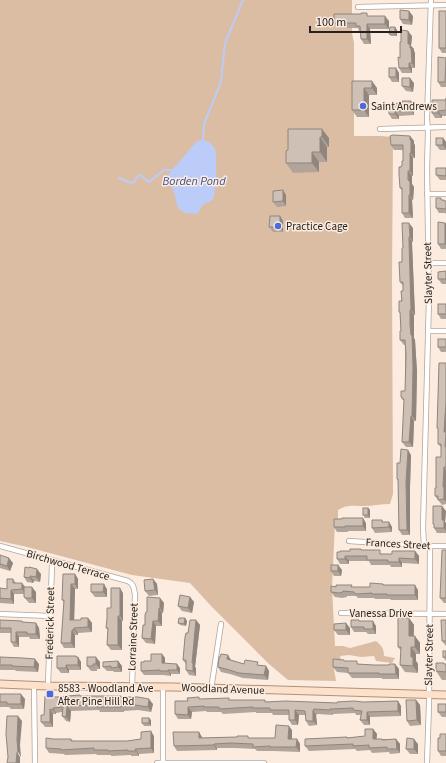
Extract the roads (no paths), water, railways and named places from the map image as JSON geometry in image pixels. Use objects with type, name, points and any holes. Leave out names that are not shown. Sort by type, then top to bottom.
[{"type":"main road","name":"Woodland Avenue","points":[[0,684],[446,695]]},
{"type":"street","points":[[358,7],[431,2],[446,5]]},
{"type":"street","name":"Slayter Street","points":[[424,546],[423,528],[429,263],[427,246],[427,128],[431,2]]},
{"type":"street","points":[[380,129],[446,127]]},
{"type":"street","points":[[427,194],[446,194]]},
{"type":"street","points":[[429,263],[446,263]]},
{"type":"street","points":[[428,331],[446,331]]},
{"type":"street","name":"Frances Street","points":[[349,541],[446,546]]},
{"type":"street","name":"Birchwood Terrace","points":[[0,546],[128,582],[132,584],[134,588]]},
{"type":"street","name":"Slayter Street","points":[[427,763],[430,546]]},
{"type":"street","name":"Frederick Street","points":[[48,686],[53,561]]},
{"type":"street","name":"Lorraine Street","points":[[132,687],[134,588]]},
{"type":"street","name":"Vanessa Drive","points":[[341,613],[446,614]]},
{"type":"street","points":[[0,614],[51,616]]},
{"type":"street","points":[[210,688],[221,624]]},
{"type":"street","points":[[34,686],[35,763]]},
{"type":"street","points":[[163,688],[163,763]]},
{"type":"street","points":[[157,763],[264,763]]},
{"type":"water","name":"Borden Pond","points":[[203,140],[209,142],[215,148],[216,174],[214,195],[213,199],[202,206],[197,214],[185,213],[180,210],[177,205],[168,175],[197,141]]},
{"type":"waterway","points":[[203,140],[204,124],[221,82],[225,43],[243,0]]},
{"type":"waterway","points":[[119,178],[131,183],[134,182],[140,175],[149,182],[164,170],[173,170]]},
{"type":"place","name":"Saint Andrews","points":[[363,106]]},
{"type":"place","name":"Practice Cage","points":[[278,226]]},
{"type":"place","name":"8583 - Woodland Ave After Pine Hill Rd","points":[[50,694]]}]
